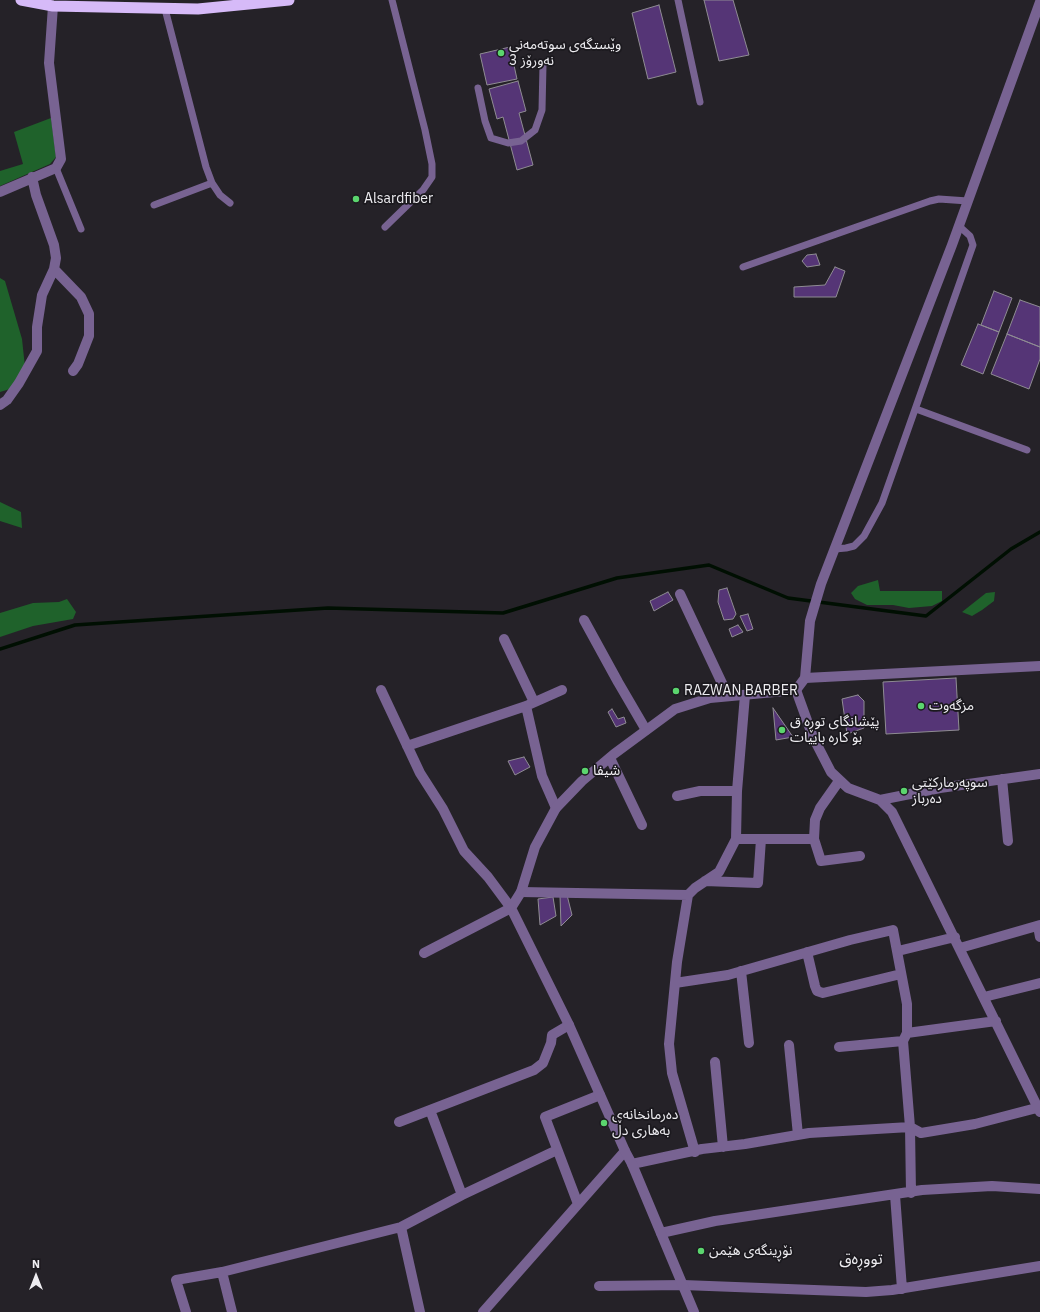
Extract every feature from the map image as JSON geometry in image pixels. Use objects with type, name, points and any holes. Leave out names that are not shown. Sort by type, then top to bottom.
[{"type":"highway","points":[[21,0],[53,6],[198,10],[289,0]]},
{"type":"street","points":[[424,953],[511,908],[521,892],[535,847],[556,808],[582,781],[675,709],[710,698],[796,690],[805,678],[810,621],[821,584],[959,226],[1040,2]]},
{"type":"street","points":[[0,192],[56,168],[62,159],[50,63],[53,6]]},
{"type":"street","points":[[0,405],[7,400],[19,384],[37,352],[37,327],[42,295],[54,269],[56,258],[54,245],[36,195],[32,177]]},
{"type":"street","points":[[54,269],[81,297],[89,314],[89,336],[78,364],[73,371]]},
{"type":"street","points":[[680,594],[728,696]]},
{"type":"street","points":[[584,620],[646,730]]},
{"type":"street","points":[[504,639],[530,704],[542,776],[556,808]]},
{"type":"street","points":[[805,678],[1040,666]]},
{"type":"street","points":[[380,690],[420,773],[443,809],[464,851],[488,877],[511,908],[568,1025],[632,1164],[694,1312]]},
{"type":"street","points":[[407,746],[530,704],[562,690]]},
{"type":"street","points":[[632,1164],[798,1135],[861,1129],[910,1127],[921,1133],[975,1124],[1039,1109],[892,812],[880,800],[848,788],[831,772],[813,737],[796,690]]},
{"type":"street","points":[[695,1152],[672,1073],[669,1044],[675,983],[688,895],[705,880],[719,872],[736,839],[737,791],[744,695]]},
{"type":"street","points":[[610,758],[642,825]]},
{"type":"street","points":[[880,800],[940,788],[1040,774]]},
{"type":"street","points":[[1002,779],[1008,841]]},
{"type":"street","points":[[839,781],[820,808],[815,820],[814,839],[821,861],[860,856]]},
{"type":"street","points":[[677,796],[700,791],[737,791]]},
{"type":"street","points":[[736,839],[814,839]]},
{"type":"street","points":[[705,880],[758,883],[761,839]]},
{"type":"street","points":[[521,892],[688,895]]},
{"type":"street","points":[[960,948],[1039,925],[1040,937]]},
{"type":"street","points":[[675,983],[741,971],[893,930],[907,1004],[905,1037],[910,1127],[911,1193]]},
{"type":"street","points":[[898,951],[955,937]]},
{"type":"street","points":[[807,952],[815,986],[817,991],[823,993],[901,974]]},
{"type":"street","points":[[741,971],[749,1043]]},
{"type":"street","points":[[984,997],[1040,982]]},
{"type":"street","points":[[839,1047],[996,1021]]},
{"type":"street","points":[[399,1122],[539,1067],[551,1043],[552,1035],[568,1025]]},
{"type":"street","points":[[789,1046],[798,1135]]},
{"type":"street","points":[[715,1062],[723,1147]]},
{"type":"street","points":[[578,1204],[545,1118],[600,1095]]},
{"type":"street","points":[[430,1110],[462,1195]]},
{"type":"street","points":[[186,1312],[176,1280],[222,1272],[401,1227],[462,1195],[557,1150]]},
{"type":"street","points":[[484,1312],[625,1151]]},
{"type":"street","points":[[661,1233],[714,1221],[911,1193],[922,1190],[992,1186],[1040,1189]]},
{"type":"street","points":[[894,1195],[902,1289]]},
{"type":"street","points":[[401,1227],[420,1312]]},
{"type":"street","points":[[599,1286],[683,1285],[866,1292],[902,1289],[1040,1266]]},
{"type":"street","points":[[222,1272],[232,1312]]},
{"type":"lane","points":[[385,227],[423,190],[432,177],[432,164],[425,130],[392,0]]},
{"type":"lane","points":[[678,0],[700,102]]},
{"type":"lane","points":[[165,9],[206,167],[212,183],[220,195],[230,203]]},
{"type":"lane","points":[[478,88],[485,121],[491,138],[508,143],[521,141],[535,130],[542,110],[542,65]]},
{"type":"lane","points":[[56,168],[81,229]]},
{"type":"lane","points":[[154,204],[212,183]]},
{"type":"lane","points":[[743,267],[930,201],[939,199],[968,201]]},
{"type":"lane","points":[[835,549],[854,546],[864,536],[870,527],[882,503],[973,245],[970,236],[959,226]]},
{"type":"lane","points":[[916,409],[1027,450]]},
{"type":"green space","points":[[51,118],[56,157],[50,164],[0,186],[0,171],[23,164],[14,132]]},
{"type":"green space","points":[[0,278],[5,281],[22,339],[25,367],[23,385],[0,392]]},
{"type":"green space","points":[[0,502],[21,512],[22,528],[0,521]]},
{"type":"green space","points":[[878,580],[880,591],[942,591],[942,601],[932,606],[909,608],[893,605],[867,605],[855,599],[851,593],[858,586]]},
{"type":"green space","points":[[995,592],[994,601],[982,610],[972,616],[962,612],[986,593]]},
{"type":"green space","points":[[67,599],[76,612],[73,619],[33,626],[0,637],[0,613],[33,603],[59,602]]},
{"type":"building","points":[[704,0],[733,0],[749,55],[719,61]]},
{"type":"building","points":[[659,5],[676,72],[648,79],[632,13]]},
{"type":"building","points":[[510,47],[517,79],[487,85],[480,54]]},
{"type":"building","points":[[518,81],[526,111],[519,113],[533,165],[517,170],[503,117],[497,119],[489,89]]},
{"type":"building","points":[[816,254],[820,265],[807,267],[802,261],[807,255]]},
{"type":"building","points":[[835,267],[845,271],[836,297],[794,297],[794,287],[825,285]]},
{"type":"building","points":[[994,291],[1012,298],[999,332],[981,325]]},
{"type":"building","points":[[1020,300],[1040,307],[1040,347],[1007,334]]},
{"type":"building","points":[[978,324],[999,332],[983,374],[961,365]]},
{"type":"building","points":[[1007,334],[1040,347],[1040,359],[1029,389],[991,374]]},
{"type":"building","points":[[727,588],[736,614],[733,619],[724,620],[718,602],[719,590]]},
{"type":"building","points":[[668,592],[673,600],[654,611],[650,601]]},
{"type":"building","points":[[748,614],[753,629],[747,631],[740,616]]},
{"type":"building","points":[[738,625],[743,632],[732,637],[729,629]]},
{"type":"building","name":"مزگه‌وت","points":[[956,678],[959,730],[886,734],[883,682]]},
{"type":"building","points":[[858,695],[864,701],[864,728],[847,734],[842,699]]},
{"type":"building","points":[[773,708],[793,737],[776,740]]},
{"type":"building","points":[[612,709],[618,719],[624,717],[626,723],[616,727],[608,712]]},
{"type":"building","points":[[524,757],[530,767],[515,775],[508,761]]},
{"type":"building","points":[[567,895],[572,915],[561,926],[560,896]]},
{"type":"building","points":[[553,897],[556,916],[540,925],[538,899]]},
{"type":"waterway","points":[[0,649],[75,625],[328,608],[503,613],[617,578],[709,565],[788,598],[926,616],[1011,549],[1040,532]]},
{"type":"place","name":"وێستگەی سوتەمەنی نەورۆز 3","points":[[501,53]]},
{"type":"place","name":"Alsardfiber","points":[[356,199]]},
{"type":"place","name":"RAZWAN BARBER","points":[[676,691]]},
{"type":"place","name":"مزگه‌وت","points":[[921,706]]},
{"type":"place","name":"پێشانگای توڕه ق بۆ کاره باییات","points":[[782,730]]},
{"type":"place","name":"شیفا","points":[[585,771]]},
{"type":"place","name":"سوپەرمارکێتی دەرباز","points":[[904,791]]},
{"type":"place","name":"دەرمانخانەی بەهاری دڵ","points":[[604,1123]]},
{"type":"place","name":"نۆڕینگەی هێمن","points":[[701,1251]]},
{"type":"district","name":"تووڕەق","points":[[861,1259]]}]
